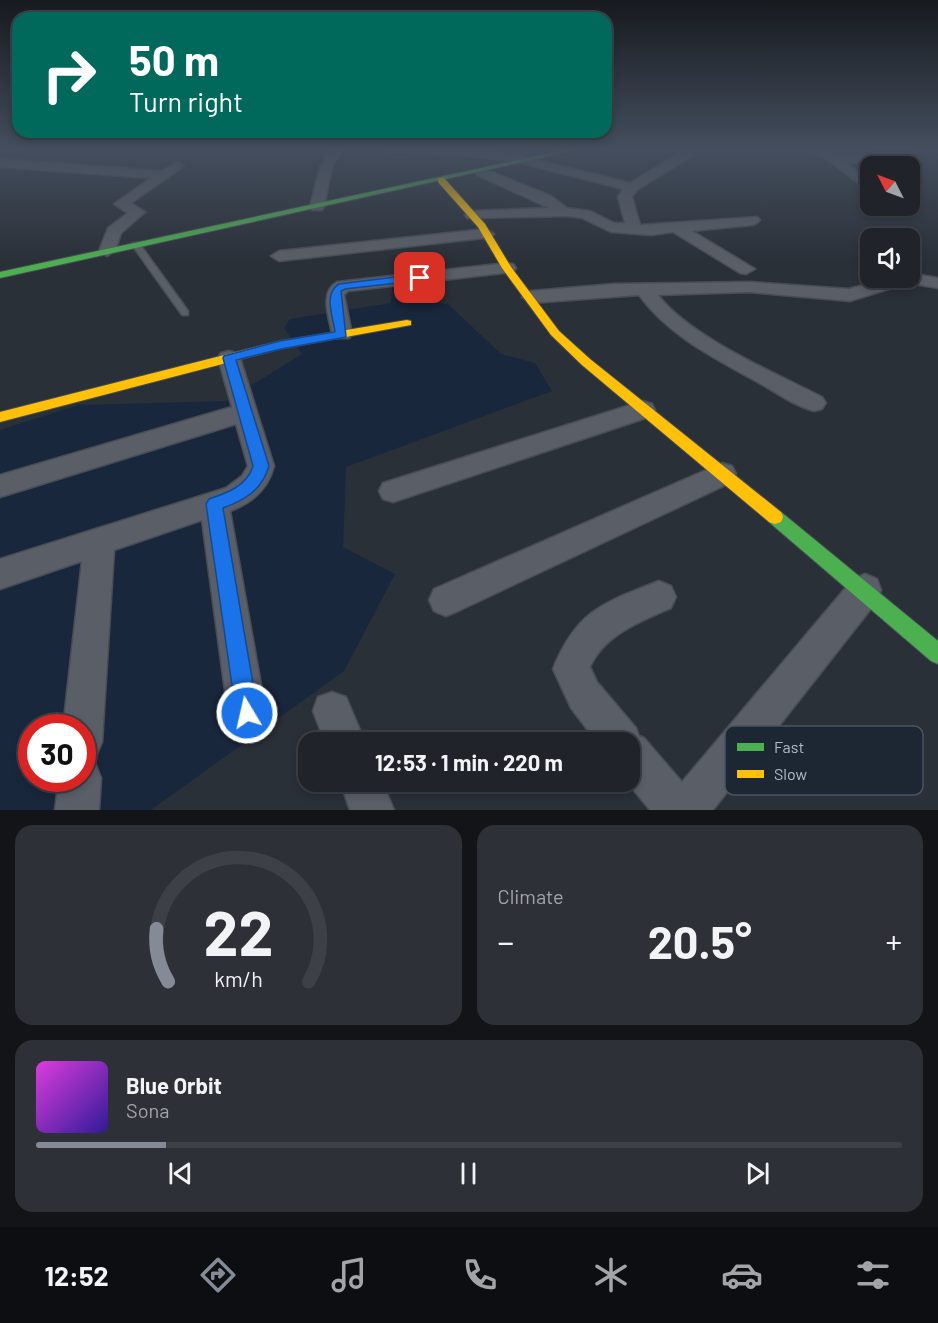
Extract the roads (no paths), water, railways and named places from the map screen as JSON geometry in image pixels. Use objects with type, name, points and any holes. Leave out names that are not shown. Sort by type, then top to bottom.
[{"type":"street","points":[[107,251],[114,231],[138,212],[121,204],[147,187]]},
{"type":"street","points":[[317,207],[322,187]]},
{"type":"street","points":[[0,275],[410,187]]},
{"type":"street","points":[[447,187],[472,215],[507,268],[531,297],[555,333],[642,410],[865,590],[938,654]]},
{"type":"street","points":[[516,187],[546,200],[564,212]]},
{"type":"street","points":[[632,187],[625,197],[634,229]]},
{"type":"street","points":[[472,215],[564,212],[585,214],[611,227],[634,229],[678,229],[752,220]]},
{"type":"street","points":[[678,229],[746,269]]},
{"type":"street","points":[[279,256],[486,234]]},
{"type":"street","points":[[342,334],[334,295],[336,290],[343,286],[507,268]]},
{"type":"street","points":[[531,297],[749,287],[850,295],[907,278],[938,283]]},
{"type":"street","points":[[645,290],[654,305],[714,347],[814,403]]},
{"type":"street","points":[[0,417],[280,345],[407,323]]},
{"type":"street","points":[[0,574],[235,497],[258,477],[261,466],[229,358]]},
{"type":"street","points":[[393,491],[642,410]]},
{"type":"street","points":[[0,486],[245,412]]},
{"type":"street","points":[[446,600],[722,474]]},
{"type":"street","points":[[214,504],[247,713]]},
{"type":"street","points":[[84,714],[99,542]]},
{"type":"street","points":[[754,726],[865,590]]},
{"type":"street","points":[[614,732],[584,695],[572,669],[576,654],[588,636],[607,619],[658,597]]},
{"type":"street","points":[[686,810],[725,762]]},
{"type":"street","points":[[640,764],[677,810]]},
{"type":"street","points":[[77,810],[79,792]]},
{"type":"street","points":[[365,792],[372,810]]},
{"type":"lane","points":[[136,245],[185,313]]},
{"type":"water","points":[[417,282],[427,302],[448,304],[501,354],[535,363],[552,391],[346,467],[343,547],[395,574],[344,671],[151,810],[0,810],[0,430],[78,405],[226,401],[302,354],[284,328],[290,319],[391,303],[392,286]]}]
